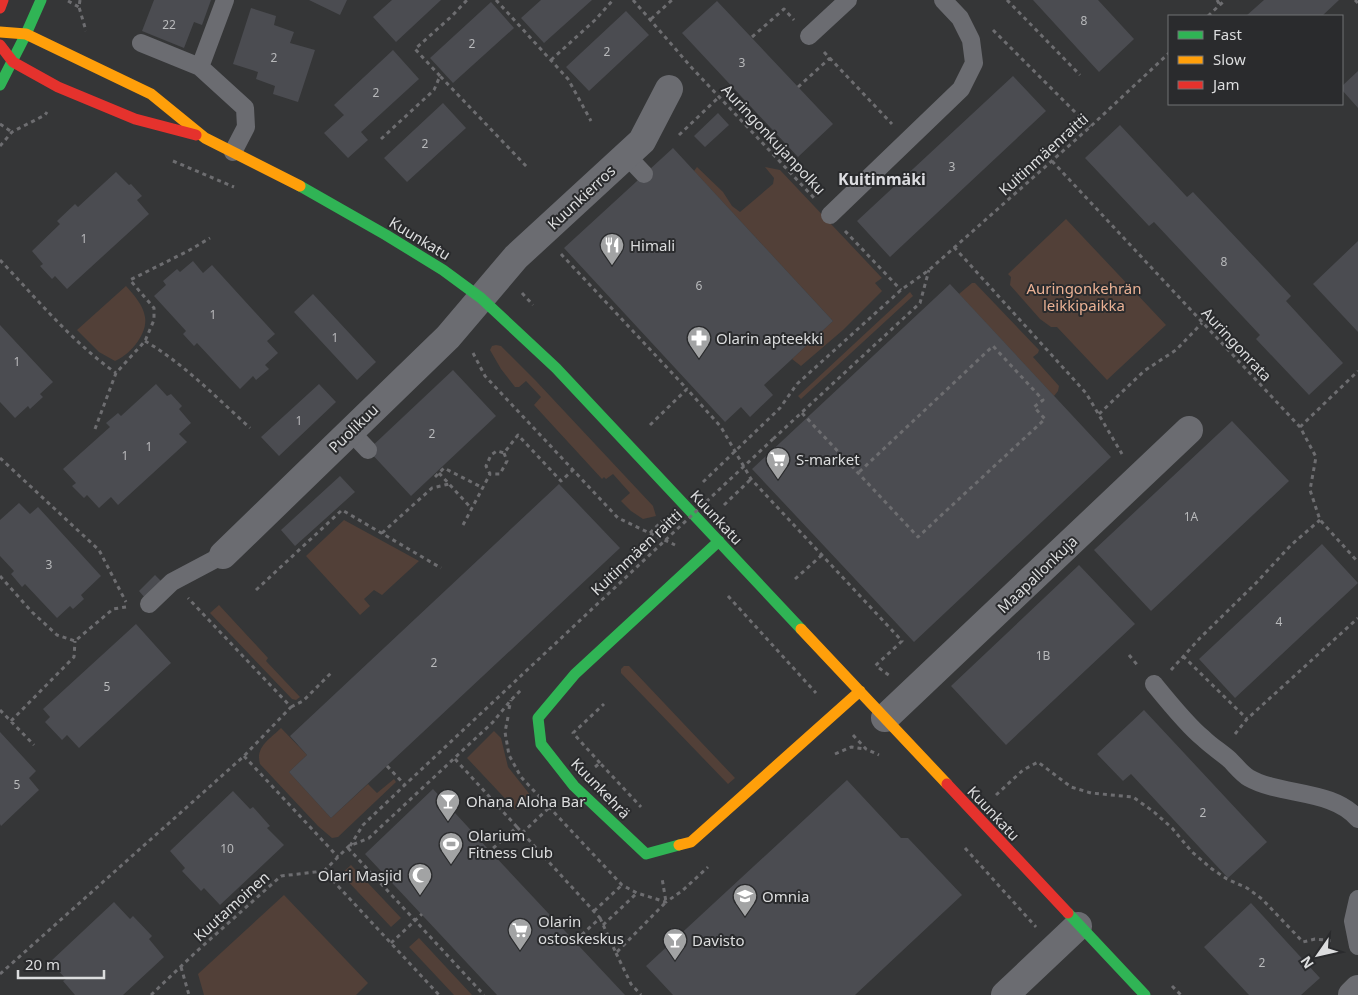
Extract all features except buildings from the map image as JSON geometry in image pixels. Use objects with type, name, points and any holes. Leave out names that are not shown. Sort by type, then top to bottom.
[{"type":"main road","points":[[0,8],[3,0]]},
{"type":"main road","points":[[0,85],[13,62],[41,0]]},
{"type":"main road","name":"Kuunkatu","points":[[0,32],[26,34],[151,94],[205,138]]},
{"type":"main road","name":"Kuunkatu","points":[[0,45],[13,62],[58,87],[135,119],[205,138],[309,191],[443,270],[481,298],[556,368],[1078,926],[1145,995]]},
{"type":"main road","name":"Kuunkehrä","points":[[719,541],[575,674],[538,718],[541,744],[574,786],[646,854],[691,842],[860,691]]},
{"type":"street","name":"Kuunkierros","points":[[481,298],[516,257],[635,165],[642,140],[669,89]]},
{"type":"street","name":"Puolikuu","points":[[223,555],[359,441],[481,298]]},
{"type":"street","name":"Maapallonkuja","points":[[885,718],[1189,430]]},
{"type":"street","points":[[1005,995],[1078,926]]},
{"type":"street","points":[[1352,995],[1358,989]]},
{"type":"lane","points":[[200,67],[226,0]]},
{"type":"lane","points":[[809,36],[848,0]]},
{"type":"lane","points":[[830,215],[961,89],[974,63],[971,40],[960,18],[943,0]]},
{"type":"lane","points":[[141,43],[200,67],[245,108],[246,127],[233,152]]},
{"type":"lane","points":[[149,604],[172,582],[223,555]]},
{"type":"lane","points":[[1155,685],[1201,737],[1247,777],[1265,785],[1336,803],[1352,812],[1358,819]]},
{"type":"lane","points":[[1358,899],[1353,921],[1358,945]]},
{"type":"path","points":[[65,0],[79,6]]},
{"type":"path","points":[[80,0],[79,6],[85,30]]},
{"type":"path","points":[[467,0],[415,49],[528,167]]},
{"type":"path","points":[[496,0],[568,79],[591,121]]},
{"type":"path","points":[[551,60],[595,20],[613,0]]},
{"type":"path","name":"Auringonkujanpolku","points":[[634,0],[692,68],[901,290]]},
{"type":"path","points":[[651,19],[672,0]]},
{"type":"path","points":[[1007,0],[1080,75]]},
{"type":"path","points":[[1217,0],[1220,5]]},
{"type":"path","points":[[1209,15],[1225,0]]},
{"type":"path","points":[[1355,0],[1358,3]]},
{"type":"path","points":[[752,37],[784,9],[908,140]]},
{"type":"path","points":[[991,28],[1090,127]]},
{"type":"path","name":"Kuitinmäenraitti","points":[[736,451],[780,408],[798,384],[901,290],[929,270],[1052,161],[1168,54]]},
{"type":"path","points":[[798,87],[830,58]]},
{"type":"path","points":[[381,140],[434,90],[440,76]]},
{"type":"path","points":[[45,115],[54,115]]},
{"type":"path","points":[[0,124],[12,132]]},
{"type":"path","points":[[168,158],[238,189]]},
{"type":"path","name":"Auringonrata","points":[[1052,161],[1300,427],[1316,457],[1310,490],[1320,520],[1358,562]]},
{"type":"path","points":[[95,428],[116,373],[145,341],[154,320],[154,308],[130,280],[210,238]]},
{"type":"path","points":[[954,247],[1086,393],[1126,460],[1140,475]]},
{"type":"path","points":[[556,249],[721,427],[751,479],[902,640],[875,666]]},
{"type":"path","points":[[0,260],[92,354],[116,373]]},
{"type":"path","name":"Kuitinmäen raitti","points":[[349,847],[363,825],[920,303],[929,270]]},
{"type":"path","points":[[1099,414],[1144,371],[1176,350],[1202,324]]},
{"type":"path","points":[[454,328],[467,342],[485,376],[618,518],[670,541],[696,562],[866,749]]},
{"type":"path","points":[[145,341],[164,352],[186,369],[250,428]]},
{"type":"path","points":[[802,413],[858,473],[918,537],[1045,419],[1034,407],[1043,400],[993,346],[858,473]]},
{"type":"path","points":[[1300,427],[1358,371]]},
{"type":"path","points":[[650,425],[687,389]]},
{"type":"path","points":[[504,453],[518,435],[561,482],[574,470]]},
{"type":"path","points":[[490,474],[486,466],[491,455],[497,451],[504,453]]},
{"type":"path","points":[[490,474],[500,474],[507,461],[504,453]]},
{"type":"path","points":[[0,458],[99,550],[129,606],[113,609],[75,641],[74,657],[11,721]]},
{"type":"path","points":[[435,477],[444,468],[483,488]]},
{"type":"path","points":[[439,472],[472,509]]},
{"type":"path","points":[[463,525],[490,474]]},
{"type":"path","points":[[724,505],[751,479]]},
{"type":"path","points":[[382,532],[432,488],[449,484]]},
{"type":"path","points":[[256,590],[342,510],[441,568]]},
{"type":"path","points":[[1155,685],[1291,545],[1320,520]]},
{"type":"path","points":[[793,581],[822,555]]},
{"type":"path","points":[[0,576],[32,612],[57,635],[75,641]]},
{"type":"path","points":[[1222,754],[1246,719],[1358,618]]},
{"type":"path","points":[[1183,656],[1246,719]]},
{"type":"path","points":[[291,707],[303,701],[333,671]]},
{"type":"path","points":[[439,995],[324,871],[349,847],[369,838],[455,759],[493,722],[511,700],[505,732],[508,755],[521,778],[622,885],[666,902]]},
{"type":"path","points":[[600,763],[573,733],[604,704]]},
{"type":"path","points":[[0,710],[34,744]]},
{"type":"path","points":[[833,755],[851,747],[866,749],[882,756]]},
{"type":"path","points":[[244,756],[338,857]]},
{"type":"path","points":[[455,759],[600,918],[631,984],[641,995]]},
{"type":"path","points":[[994,797],[1023,770],[1038,762],[1071,787],[1091,792],[1133,797],[1172,828],[1192,852],[1212,869],[1227,879],[1248,888],[1262,899],[1303,942],[1315,939],[1358,945]]},
{"type":"path","points":[[387,766],[405,785]]},
{"type":"path","points":[[0,974],[220,778]]},
{"type":"path","points":[[522,833],[550,808]]},
{"type":"path","points":[[490,851],[517,827]]},
{"type":"path","points":[[962,845],[1055,948]]},
{"type":"path","points":[[349,847],[484,995]]},
{"type":"path","points":[[616,953],[666,902],[682,891],[711,864]]},
{"type":"path","name":"Kuutamoinen","points":[[151,995],[281,876],[324,871]]},
{"type":"path","points":[[594,911],[622,885]]},
{"type":"path","points":[[603,925],[637,892]]},
{"type":"path","points":[[391,943],[422,914]]},
{"type":"path","points":[[575,941],[600,918]]},
{"type":"path","points":[[181,967],[189,995]]},
{"type":"green space","points":[[697,167],[723,192],[732,206],[740,212],[773,184],[774,178],[765,167],[780,170],[882,278],[875,283],[882,291],[843,330],[801,366],[792,359],[833,321],[694,171]]},
{"type":"green space","name":"Auringonkehrän leikkipaikka","points":[[1066,219],[1166,325],[1107,380],[1057,327],[1051,327],[1040,319],[1010,285],[1011,277],[1008,274]]},
{"type":"green space","points":[[972,283],[975,283],[1039,350],[1033,357],[1059,386],[1054,396],[959,294]]},
{"type":"green space","points":[[126,286],[142,308],[145,324],[137,343],[126,354],[115,361],[99,352],[77,330]]},
{"type":"green space","points":[[910,292],[913,296],[801,399],[798,396]]},
{"type":"green space","points":[[492,346],[501,346],[536,381],[653,506],[656,516],[643,519],[621,501],[630,493],[613,474],[606,479],[604,477],[602,479],[534,405],[541,397],[526,381],[519,387],[515,387],[501,369],[490,350]]},
{"type":"green space","points":[[344,520],[419,561],[382,595],[374,590],[364,599],[370,606],[360,615],[306,556]]},
{"type":"green space","points":[[219,605],[268,658],[266,661],[300,697],[296,700],[292,699],[210,613]]},
{"type":"green space","points":[[624,666],[629,666],[735,778],[728,784],[621,673],[621,669]]},
{"type":"green space","points":[[281,728],[307,755],[289,772],[331,818],[368,784],[377,793],[394,779],[396,782],[338,837],[332,838],[318,826],[260,764],[260,753],[264,744]]},
{"type":"green space","points":[[494,731],[501,738],[508,767],[531,796],[516,810],[467,758]]},
{"type":"green space","points":[[351,865],[401,918],[391,927],[341,874]]},
{"type":"green space","points":[[284,895],[368,983],[356,995],[204,995],[198,974]]},
{"type":"green space","points":[[419,938],[472,995],[454,995],[409,947]]},
{"type":"traffic: fast","points":[[0,85],[41,0]]},
{"type":"traffic: fast","points":[[300,186],[443,270],[481,298],[556,368],[801,629]]},
{"type":"traffic: fast","points":[[679,845],[646,854],[574,786],[541,744],[538,718],[575,674],[719,541]]},
{"type":"traffic: fast","points":[[1068,913],[1145,995]]},
{"type":"traffic: slow","points":[[0,32],[26,34],[151,94],[205,138],[300,186]]},
{"type":"traffic: slow","points":[[801,629],[947,784]]},
{"type":"traffic: slow","points":[[679,845],[691,842],[860,691]]},
{"type":"traffic: jam","points":[[0,8],[3,0]]},
{"type":"traffic: jam","points":[[0,45],[13,62],[58,87],[135,119],[196,135]]},
{"type":"traffic: jam","points":[[947,784],[1068,913]]},
{"type":"place","name":"Himali","points":[[612,266]]},
{"type":"place","name":"Olarin apteekki","points":[[699,359]]},
{"type":"place","name":"S-market","points":[[778,480]]},
{"type":"place","name":"Ohana Aloha Bar","points":[[448,822]]},
{"type":"place","name":"Olarium Fitness Club","points":[[451,865]]},
{"type":"place","name":"Olari Masjid","points":[[420,896]]},
{"type":"place","name":"Omnia","points":[[745,917]]},
{"type":"place","name":"Olarin ostoskeskus","points":[[520,951]]},
{"type":"place","name":"Davisto","points":[[675,961]]},
{"type":"district","name":"Kuitinmäki","points":[[882,179]]}]
